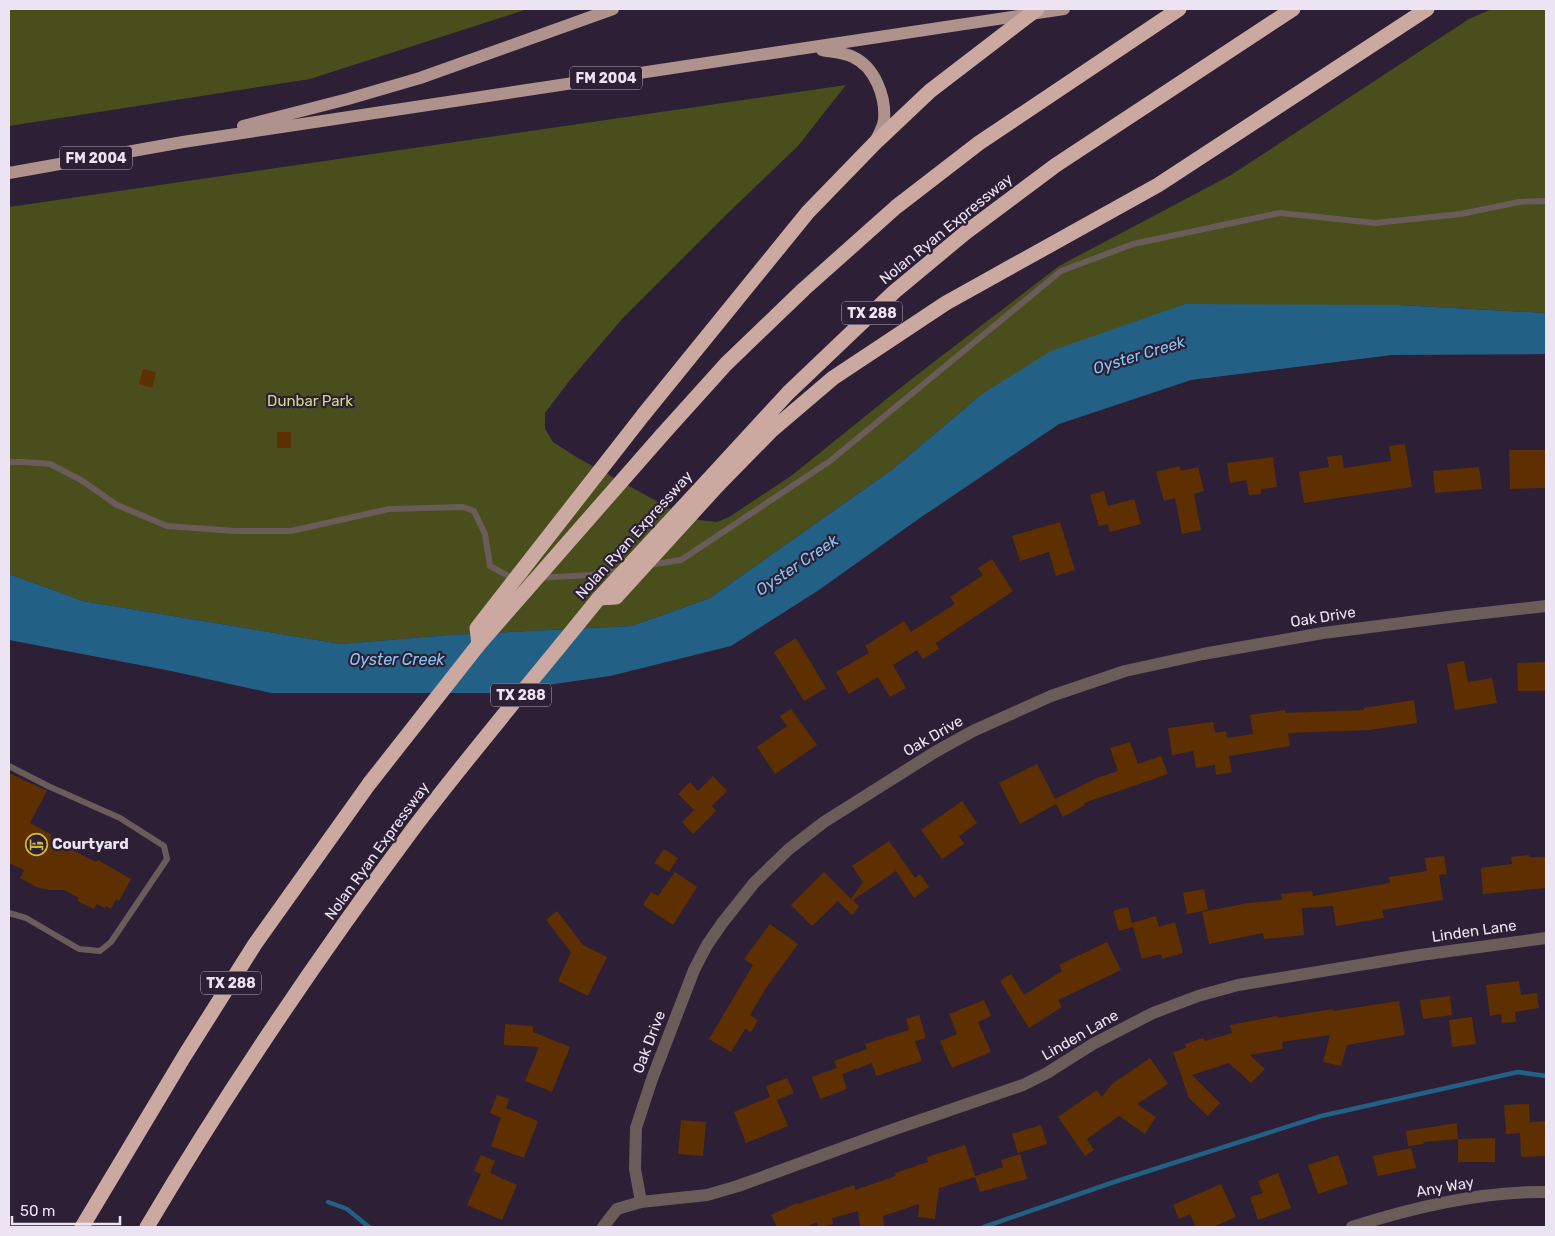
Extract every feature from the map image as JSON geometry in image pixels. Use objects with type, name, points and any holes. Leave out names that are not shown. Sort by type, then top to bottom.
[{"type":"highway","name":"TX 288","points":[[82,1227],[185,1055],[255,944],[396,749],[479,644],[662,435],[726,364],[804,289],[896,208],[979,143],[1179,9]]},
{"type":"highway","name":"Nolan Ryan Expressway","points":[[147,1227],[235,1085],[308,975],[413,829],[599,598],[616,597],[788,392],[894,292],[965,233],[1056,165],[1293,9]]},
{"type":"highway","points":[[712,483],[833,378],[946,303],[1158,184],[1427,9]]},
{"type":"highway","points":[[479,644],[477,628],[644,414],[808,212],[874,143],[930,91],[1034,11]]},
{"type":"main road","name":"FM 2004","points":[[183,142],[348,99],[420,78],[613,9]]},
{"type":"main road","name":"FM 2004","points":[[9,173],[183,142],[812,48],[1034,11],[1064,9]]},
{"type":"main road","points":[[812,48],[851,56],[860,60],[876,80],[881,93],[884,120],[874,143]]},
{"type":"street","name":"Oak Drive","points":[[641,1202],[635,1169],[636,1128],[652,1079],[694,970],[707,945],[754,883],[789,849],[824,822],[935,752],[973,731],[1051,696],[1124,671],[1203,654],[1323,633],[1546,606]]},
{"type":"street","name":"Linden Lane","points":[[641,1202],[707,1195],[738,1186],[1023,1085],[1153,1012],[1198,996],[1238,985],[1420,955],[1546,938]]},
{"type":"street","name":"Any Way","points":[[1352,1227],[1427,1206],[1519,1192],[1546,1192]]},
{"type":"street","points":[[603,1227],[618,1209],[641,1202]]},
{"type":"lane","points":[[9,462],[50,464],[81,480],[118,505],[167,526],[235,531],[291,531],[389,509],[463,507],[474,511],[485,534],[490,566],[514,579],[592,575],[681,560],[830,461],[1062,271],[1133,244],[1280,213],[1375,223],[1461,214],[1519,202],[1546,201]]},
{"type":"lane","points":[[9,766],[120,818],[164,846],[167,859],[111,942],[100,951],[79,948],[26,918],[9,913]]},
{"type":"green space","points":[[9,9],[528,9],[310,79],[9,126]]},
{"type":"green space","name":"Dunbar Park","points":[[1492,9],[1546,9],[1546,313],[1399,305],[982,394],[893,469],[710,598],[632,626],[449,635],[341,644],[83,601],[9,574],[9,207],[846,85],[798,146],[622,319],[570,380],[545,413],[545,429],[553,442],[578,458],[680,514],[699,520],[717,522],[729,517],[791,476],[909,381],[1059,266],[1231,175],[1469,19]]},
{"type":"water","name":"Oyster Creek","points":[[1185,304],[1399,305],[1546,313],[1546,354],[1392,355],[1191,380],[1059,424],[917,520],[819,590],[731,646],[610,676],[492,693],[271,693],[171,671],[9,640],[9,574],[83,601],[341,644],[449,635],[632,626],[710,598],[893,469],[982,394],[1051,351]]},
{"type":"building","points":[[143,369],[156,372],[152,388],[139,384]]},
{"type":"building","points":[[277,432],[291,432],[291,448],[277,448]]},
{"type":"building","points":[[1405,444],[1412,487],[1304,503],[1299,472],[1329,467],[1327,457],[1342,455],[1344,468],[1391,461],[1389,446]]},
{"type":"building","points":[[1509,450],[1546,450],[1546,488],[1510,489]]},
{"type":"building","points":[[1273,457],[1277,487],[1261,489],[1261,494],[1249,495],[1246,480],[1230,483],[1227,463]]},
{"type":"building","points":[[1179,466],[1181,471],[1198,467],[1204,491],[1194,494],[1201,530],[1182,534],[1175,498],[1164,501],[1156,472]]},
{"type":"building","points":[[1479,467],[1482,489],[1435,493],[1433,471]]},
{"type":"building","points":[[1104,491],[1108,506],[1134,499],[1141,524],[1110,532],[1108,524],[1099,526],[1090,495]]},
{"type":"building","points":[[1060,522],[1075,570],[1056,576],[1049,552],[1020,561],[1012,536]]},
{"type":"building","points":[[992,559],[1013,591],[936,643],[939,649],[923,659],[917,650],[893,665],[906,688],[890,697],[878,677],[849,694],[836,672],[869,653],[865,646],[904,621],[911,632],[955,604],[950,597],[983,575],[978,568]]},
{"type":"building","points":[[796,638],[826,688],[804,701],[774,652]]},
{"type":"building","points":[[1464,661],[1468,682],[1492,678],[1497,703],[1455,710],[1447,664]]},
{"type":"building","points":[[1546,662],[1546,691],[1518,691],[1517,663]]},
{"type":"building","points":[[1414,700],[1417,723],[1370,730],[1288,733],[1290,746],[1229,756],[1232,772],[1216,775],[1215,765],[1196,768],[1193,751],[1172,755],[1168,728],[1213,722],[1215,733],[1226,731],[1227,738],[1253,734],[1250,715],[1285,710],[1285,713],[1364,710],[1364,708]]},
{"type":"building","points":[[791,709],[817,745],[775,774],[757,747],[787,726],[780,716]]},
{"type":"building","points":[[1130,742],[1138,764],[1161,756],[1168,774],[1084,803],[1085,805],[1063,817],[1056,804],[1020,824],[999,783],[1037,764],[1055,799],[1097,778],[1118,771],[1110,748]]},
{"type":"building","name":"Courtyard","points":[[9,773],[47,791],[30,823],[52,835],[50,838],[75,849],[74,851],[96,862],[98,860],[131,879],[119,901],[116,899],[111,909],[97,904],[94,909],[77,901],[79,898],[64,890],[49,890],[36,887],[20,878],[24,870],[9,863]]},
{"type":"building","points":[[713,776],[727,791],[712,806],[716,811],[693,834],[682,822],[694,810],[678,794],[690,782],[698,791]]},
{"type":"building","points":[[962,801],[977,823],[959,836],[964,844],[942,859],[921,830]]},
{"type":"building","points":[[889,841],[915,878],[920,874],[929,887],[914,898],[896,871],[853,900],[859,907],[852,915],[838,901],[812,926],[791,905],[824,872],[851,899],[863,882],[852,866]]},
{"type":"building","points":[[664,849],[678,858],[669,872],[654,863]]},
{"type":"building","points":[[1529,855],[1529,857],[1546,857],[1546,888],[1483,894],[1481,868],[1512,864],[1511,857]]},
{"type":"building","points":[[1444,856],[1447,874],[1439,875],[1443,900],[1382,910],[1384,918],[1336,926],[1333,906],[1302,908],[1304,935],[1264,939],[1263,933],[1209,944],[1202,912],[1248,903],[1282,900],[1281,894],[1312,891],[1313,896],[1390,883],[1389,877],[1427,871],[1425,858]]},
{"type":"building","points":[[675,872],[697,887],[673,925],[643,905],[651,892],[658,896]]},
{"type":"building","points":[[1204,889],[1208,910],[1187,914],[1183,893]]},
{"type":"building","points":[[1128,907],[1132,923],[1156,916],[1159,927],[1175,922],[1183,953],[1162,959],[1161,954],[1142,959],[1133,927],[1119,931],[1113,911]]},
{"type":"building","points":[[557,911],[583,945],[607,957],[588,996],[558,981],[571,952],[546,920]]},
{"type":"building","points":[[770,924],[798,944],[766,988],[750,1015],[758,1020],[751,1032],[745,1029],[731,1052],[709,1039],[753,965],[744,959]]},
{"type":"building","points":[[1107,942],[1121,970],[1058,1000],[1062,1007],[1029,1028],[1000,981],[1011,974],[1024,995],[1062,971],[1059,965]]},
{"type":"building","points":[[1519,981],[1521,995],[1537,993],[1539,1008],[1515,1012],[1516,1022],[1502,1023],[1501,1014],[1490,1016],[1486,985]]},
{"type":"building","points":[[1450,996],[1452,1015],[1423,1019],[1420,1000]]},
{"type":"building","points":[[984,1000],[991,1016],[978,1022],[991,1052],[952,1068],[940,1041],[957,1034],[949,1014]]},
{"type":"building","points":[[1399,1001],[1405,1035],[1347,1045],[1341,1066],[1323,1062],[1330,1035],[1282,1042],[1283,1049],[1250,1055],[1265,1069],[1251,1083],[1229,1063],[1192,1075],[1220,1103],[1208,1116],[1189,1098],[1173,1052],[1186,1048],[1185,1044],[1203,1038],[1205,1041],[1232,1033],[1230,1025],[1277,1016],[1277,1018]]},
{"type":"building","points":[[919,1015],[926,1038],[915,1041],[922,1061],[876,1076],[872,1063],[842,1074],[847,1089],[820,1099],[812,1077],[837,1068],[834,1061],[867,1049],[865,1044],[909,1030],[906,1019]]},
{"type":"building","points":[[1472,1017],[1476,1044],[1452,1047],[1449,1020]]},
{"type":"building","points":[[505,1024],[533,1026],[533,1032],[570,1047],[552,1092],[525,1081],[539,1047],[504,1045]]},
{"type":"building","points":[[1150,1058],[1168,1084],[1137,1104],[1156,1117],[1145,1134],[1119,1116],[1087,1139],[1094,1150],[1085,1156],[1058,1117],[1097,1090],[1102,1097],[1112,1084]]},
{"type":"building","points":[[787,1078],[794,1093],[777,1100],[788,1126],[746,1143],[734,1112],[770,1097],[766,1086]]},
{"type":"building","points":[[497,1095],[509,1099],[506,1108],[538,1121],[524,1158],[491,1146],[501,1118],[490,1113]]},
{"type":"building","points":[[1529,1104],[1530,1122],[1546,1121],[1546,1156],[1521,1157],[1520,1133],[1506,1134],[1504,1105]]},
{"type":"building","points":[[681,1120],[706,1122],[703,1156],[678,1154]]},
{"type":"building","points":[[1457,1123],[1458,1139],[1423,1142],[1424,1144],[1408,1146],[1406,1131]]},
{"type":"building","points":[[1041,1125],[1047,1144],[1018,1153],[1012,1134]]},
{"type":"building","points":[[1495,1138],[1495,1162],[1458,1162],[1458,1139]]},
{"type":"building","points":[[965,1145],[975,1176],[1003,1167],[1001,1160],[1020,1154],[1027,1179],[980,1192],[975,1177],[939,1188],[935,1219],[918,1217],[919,1204],[883,1216],[884,1227],[860,1227],[858,1211],[832,1218],[833,1224],[823,1227],[818,1227],[817,1222],[806,1227],[777,1227],[771,1215],[797,1203],[854,1185],[855,1190],[896,1176],[895,1173],[928,1162],[927,1157]]},
{"type":"building","points":[[1411,1148],[1416,1168],[1378,1176],[1373,1156]]},
{"type":"building","points":[[481,1155],[495,1161],[490,1173],[517,1185],[502,1220],[467,1205],[481,1174],[474,1171]]},
{"type":"building","points":[[1338,1155],[1348,1184],[1318,1194],[1308,1165]]},
{"type":"building","points":[[1278,1173],[1291,1208],[1258,1220],[1250,1197],[1263,1193],[1258,1181]]},
{"type":"building","points":[[1221,1184],[1236,1217],[1213,1227],[1196,1227],[1190,1214],[1179,1219],[1173,1205]]},
{"type":"waterway","points":[[984,1227],[1117,1181],[1321,1116],[1518,1072],[1546,1076]]},
{"type":"waterway","points":[[328,1202],[347,1209],[369,1227]]},
{"type":"place","name":"Courtyard","points":[[36,844]]}]
